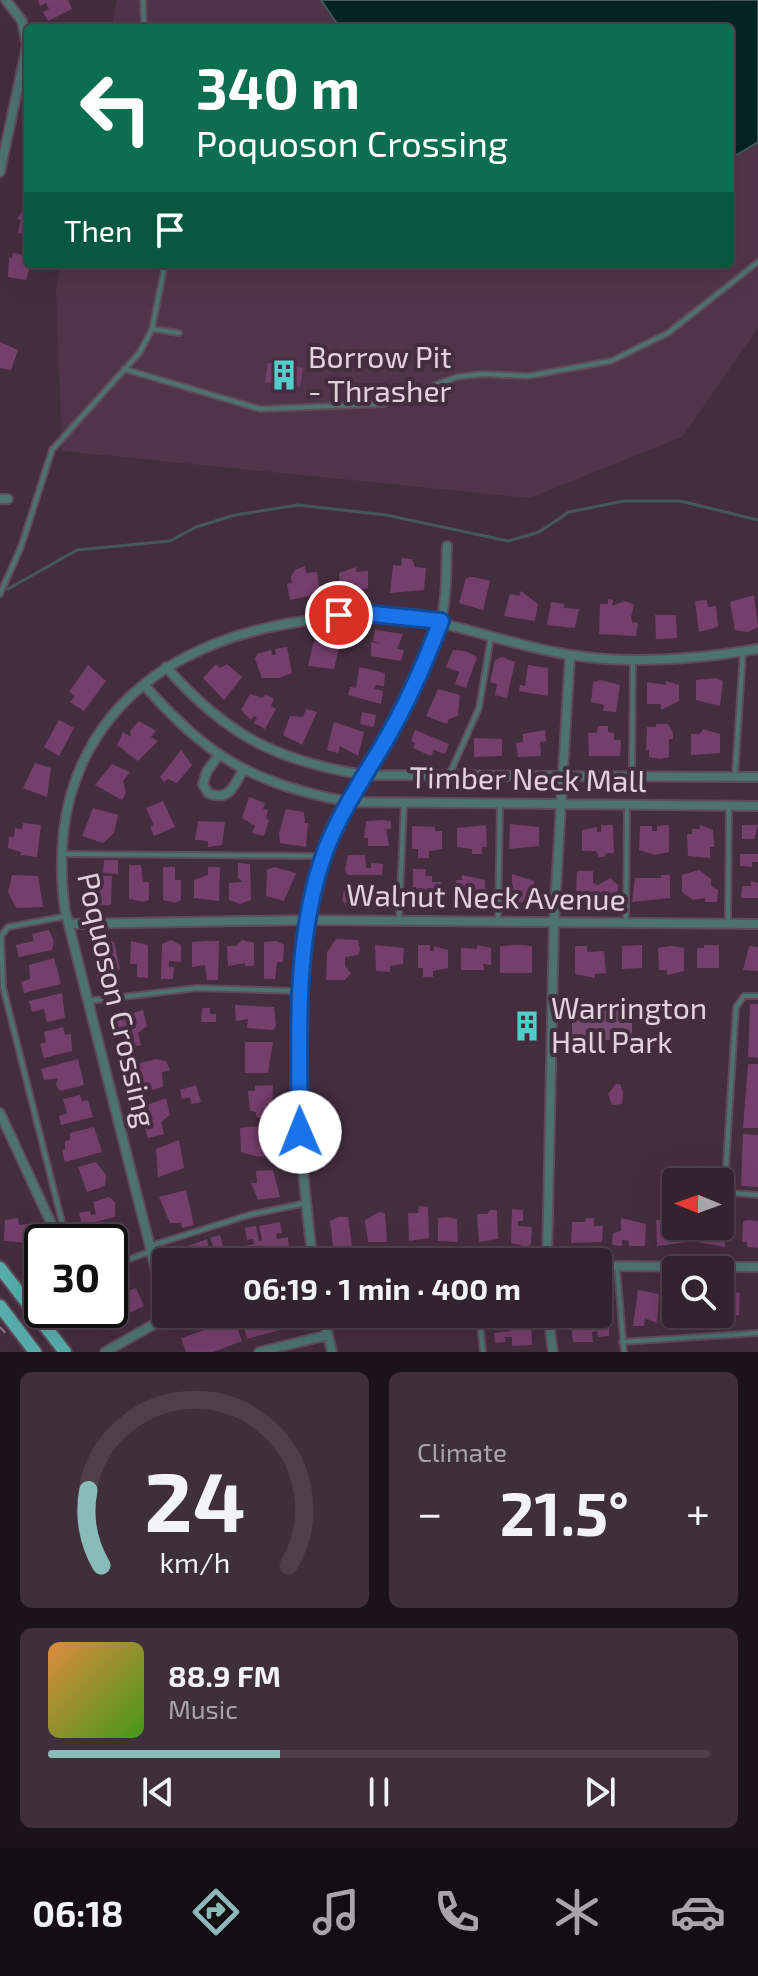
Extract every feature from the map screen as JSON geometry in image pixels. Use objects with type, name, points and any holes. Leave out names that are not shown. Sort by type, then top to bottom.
[{"type":"main road","points":[[0,1268],[65,1352]]},
{"type":"main road","points":[[0,1306],[35,1352]]},
{"type":"street","points":[[6,0],[22,21],[24,31]]},
{"type":"street","points":[[0,172],[24,59]]},
{"type":"street","points":[[311,1248],[300,1132],[301,991],[307,920],[324,856],[349,802],[406,703],[441,621],[447,546]]},
{"type":"street","name":"Poquoson Crossing","points":[[152,1253],[68,920],[61,853],[66,808],[76,776],[108,722],[144,685],[166,667],[226,637],[339,615],[373,614],[441,621],[570,655],[633,658],[758,649]]},
{"type":"street","points":[[547,1248],[554,922],[570,655]]},
{"type":"street","name":"Timber Neck Mall","points":[[166,667],[194,699],[240,735],[299,762],[365,775],[758,777]]},
{"type":"street","name":"Timber Neck Mall","points":[[144,685],[189,734],[243,770],[287,787],[349,802],[758,806]]},
{"type":"street","points":[[219,755],[207,771],[203,784],[208,793],[223,796],[230,793],[243,770]]},
{"type":"street","name":"Walnut Neck Avenue","points":[[68,920],[758,924]]},
{"type":"street","points":[[0,1113],[51,1224]]},
{"type":"street","points":[[612,1266],[758,1267]]},
{"type":"street","points":[[105,1352],[152,1323]]},
{"type":"street","points":[[326,1328],[332,1352]]},
{"type":"street","points":[[550,1328],[553,1352]]},
{"type":"street","points":[[259,1352],[328,1335]]},
{"type":"lane","points":[[143,0],[144,24]]},
{"type":"lane","points":[[124,369],[260,409],[383,404],[457,377],[483,374],[528,376],[611,361],[668,333],[758,262]]},
{"type":"lane","points":[[0,594],[21,547],[52,450],[140,352],[152,329],[164,268]]},
{"type":"lane","points":[[152,329],[179,333]]},
{"type":"lane","points":[[449,775],[479,708],[491,635]]},
{"type":"lane","points":[[735,777],[743,652]]},
{"type":"lane","points":[[632,777],[633,658]]},
{"type":"lane","points":[[399,921],[404,803]]},
{"type":"lane","points":[[498,921],[500,804]]},
{"type":"lane","points":[[626,923],[627,805]]},
{"type":"lane","points":[[728,924],[729,806]]},
{"type":"lane","points":[[61,853],[324,856]]},
{"type":"lane","points":[[62,1224],[3,987],[1,936],[8,927],[68,920]]},
{"type":"lane","points":[[88,1001],[197,988],[301,991]]},
{"type":"lane","points":[[758,996],[744,996],[736,1007],[725,1181],[734,1193],[758,1195]]},
{"type":"lane","points":[[128,1259],[249,1215],[306,1203]]},
{"type":"lane","points":[[617,1266],[624,1352]]},
{"type":"lane","points":[[480,1328],[483,1352]]},
{"type":"lane","points":[[622,1342],[758,1333]]},
{"type":"shaded area","points":[[117,0],[758,0],[758,328],[682,437],[530,498],[62,451],[56,290],[60,268],[734,268],[734,24],[112,24]]},
{"type":"shaded area","points":[[321,0],[758,0],[758,142],[734,157],[734,24],[337,24]]},
{"type":"shaded area","points":[[572,1010],[632,1010],[632,1040],[572,1040]]},
{"type":"building","points":[[38,0],[68,0],[72,9],[48,21],[43,12],[49,9],[46,3],[40,6]]},
{"type":"building","points":[[24,210],[24,234],[18,233],[21,220],[17,219]]},
{"type":"building","points":[[13,253],[24,255],[24,268],[30,268],[26,280],[8,277],[9,257],[12,258]]},
{"type":"building","points":[[0,342],[18,350],[11,370],[0,368]]},
{"type":"building","name":"Borrow Pit - Thrasher","points":[[268,363],[303,368],[300,387],[265,382]]},
{"type":"building","points":[[402,558],[412,559],[415,567],[426,568],[424,590],[390,593],[393,565],[401,566]]},
{"type":"building","points":[[305,566],[306,573],[317,572],[320,594],[290,600],[287,584],[292,583],[291,576],[295,570]]},
{"type":"building","points":[[356,567],[356,572],[368,571],[368,588],[340,594],[339,573]]},
{"type":"building","points":[[466,578],[490,581],[483,610],[459,603]]},
{"type":"building","points":[[521,591],[538,604],[535,621],[504,616],[510,594],[519,596]]},
{"type":"building","points":[[754,595],[758,627],[748,632],[735,630],[730,602]]},
{"type":"building","points":[[608,599],[613,600],[612,606],[625,601],[634,605],[631,617],[632,622],[638,623],[636,636],[599,634],[600,604],[608,604]]},
{"type":"building","points":[[707,600],[708,607],[716,606],[718,627],[699,632],[695,601]]},
{"type":"building","points":[[551,602],[564,604],[564,608],[579,609],[575,628],[547,625]]},
{"type":"building","points":[[655,615],[676,615],[677,638],[656,639]]},
{"type":"building","points":[[375,630],[403,634],[397,649],[404,650],[401,661],[371,656],[371,642],[381,644],[373,641]]},
{"type":"building","points":[[314,641],[339,648],[334,669],[308,666]]},
{"type":"building","points":[[287,647],[292,673],[279,678],[262,678],[255,659],[257,654],[271,650],[272,655],[276,655],[275,649]]},
{"type":"building","points":[[453,650],[477,657],[466,688],[455,684],[459,672],[446,667]]},
{"type":"building","points":[[502,657],[515,662],[507,698],[495,695],[497,684],[490,682],[495,660]]},
{"type":"building","points":[[216,664],[220,668],[227,664],[242,677],[224,700],[203,678]]},
{"type":"building","points":[[88,665],[106,681],[84,711],[70,702],[75,696],[69,692]]},
{"type":"building","points":[[528,665],[548,668],[548,696],[519,691],[520,685],[525,686]]},
{"type":"building","points":[[359,667],[385,673],[384,686],[376,685],[374,689],[383,691],[381,704],[348,695],[350,687],[356,688]]},
{"type":"building","points":[[716,678],[723,681],[720,706],[696,700],[696,680]]},
{"type":"building","points":[[601,680],[620,685],[616,712],[603,711],[604,705],[591,702],[593,682]]},
{"type":"building","points":[[666,681],[679,685],[679,701],[661,710],[661,704],[647,704],[647,682],[666,685]]},
{"type":"building","points":[[438,689],[460,695],[458,716],[449,719],[447,724],[426,716]]},
{"type":"building","points":[[250,694],[263,698],[265,694],[274,699],[271,706],[276,709],[265,729],[254,723],[257,718],[254,716],[251,720],[241,710]]},
{"type":"building","points":[[306,709],[317,712],[302,745],[283,735],[290,716],[303,717]]},
{"type":"building","points":[[362,712],[376,715],[374,727],[360,724]]},
{"type":"building","points":[[59,720],[74,728],[59,756],[44,747]]},
{"type":"building","points":[[139,721],[156,731],[151,737],[158,741],[138,761],[117,745],[123,732],[131,737],[130,731]]},
{"type":"building","points":[[334,722],[364,732],[358,756],[340,746],[338,753],[327,750]]},
{"type":"building","points":[[656,724],[668,724],[673,733],[673,739],[669,739],[669,757],[649,757],[649,750],[646,750],[647,727],[656,727]]},
{"type":"building","points":[[598,726],[608,726],[608,732],[614,733],[614,740],[621,740],[620,756],[589,756],[588,733],[597,733]]},
{"type":"building","points":[[703,729],[720,734],[720,753],[691,755],[691,734],[700,734]]},
{"type":"building","points":[[415,730],[449,744],[445,754],[434,750],[431,756],[413,748],[415,743],[411,741]]},
{"type":"building","points":[[545,730],[546,741],[540,742],[541,756],[518,757],[516,743],[523,742],[523,734]]},
{"type":"building","points":[[474,738],[502,739],[502,756],[474,757]]},
{"type":"building","points":[[181,750],[192,765],[177,783],[168,779],[164,782],[160,777]]},
{"type":"building","points":[[35,763],[51,768],[47,797],[23,788]]},
{"type":"building","points":[[112,764],[130,772],[123,781],[126,793],[122,800],[95,785]]},
{"type":"building","points":[[249,797],[265,803],[263,809],[268,810],[266,818],[269,820],[264,836],[252,833],[255,826],[242,818]]},
{"type":"building","points":[[163,801],[175,827],[154,836],[150,827],[154,826],[146,808]]},
{"type":"building","points":[[93,808],[118,815],[114,833],[103,843],[82,836]]},
{"type":"building","points":[[286,809],[304,812],[305,823],[308,823],[306,847],[280,843],[279,833]]},
{"type":"building","points":[[198,821],[225,822],[222,845],[208,847],[208,841],[195,840]]},
{"type":"building","points":[[366,821],[391,821],[391,829],[386,829],[389,846],[368,846],[368,838],[364,838]]},
{"type":"building","points":[[23,823],[41,825],[37,857],[20,855],[21,852],[8,848],[9,837],[14,837],[15,828],[22,829]]},
{"type":"building","points":[[510,824],[539,827],[539,846],[509,849]]},
{"type":"building","points":[[486,825],[487,847],[482,847],[482,854],[472,854],[472,849],[457,847],[457,828]]},
{"type":"building","points":[[601,825],[613,825],[614,853],[599,857],[596,851],[582,851],[582,830],[597,827],[597,832],[601,832]]},
{"type":"building","points":[[669,825],[669,852],[655,855],[639,850],[640,826],[652,826],[652,831],[657,831],[657,826]]},
{"type":"building","points":[[700,825],[713,830],[714,847],[710,847],[710,858],[688,856],[687,834],[692,834],[692,829],[700,829]]},
{"type":"building","points":[[742,825],[758,825],[754,839],[742,839]]},
{"type":"building","points":[[412,826],[435,827],[435,831],[442,831],[442,849],[429,851],[429,858],[418,858],[418,849],[412,849]]},
{"type":"building","points":[[740,854],[758,854],[758,862],[752,862],[752,867],[740,866]]},
{"type":"building","points":[[348,855],[365,855],[366,868],[371,868],[371,863],[383,864],[382,875],[348,875],[345,870]]},
{"type":"building","points":[[104,860],[118,860],[118,874],[103,873]]},
{"type":"building","points":[[238,863],[250,864],[251,900],[240,904],[229,900],[229,883],[243,882],[238,878]]},
{"type":"building","points":[[129,865],[141,865],[143,882],[149,882],[149,900],[129,899]]},
{"type":"building","points":[[163,867],[175,867],[175,880],[181,880],[181,900],[175,903],[163,900]]},
{"type":"building","points":[[208,867],[220,867],[219,901],[194,898],[194,880],[208,875]]},
{"type":"building","points":[[274,867],[296,873],[284,901],[266,896],[267,870]]},
{"type":"building","points":[[413,869],[426,869],[425,876],[432,876],[432,882],[441,882],[438,902],[419,899],[416,887],[413,887]]},
{"type":"building","points":[[699,870],[711,879],[711,886],[718,890],[717,902],[705,902],[705,898],[693,900],[682,892],[682,875]]},
{"type":"building","points":[[577,871],[593,871],[593,883],[598,885],[610,878],[618,885],[617,903],[583,901],[576,894]]},
{"type":"building","points":[[512,874],[534,881],[535,895],[528,902],[509,903],[505,887],[512,887]]},
{"type":"building","points":[[12,875],[38,876],[43,907],[16,908],[8,892]]},
{"type":"building","points":[[462,875],[485,880],[485,902],[456,898],[456,880],[462,880]]},
{"type":"building","points":[[661,875],[670,875],[670,898],[632,902],[635,878],[661,878]]},
{"type":"building","points":[[84,876],[112,876],[111,905],[86,905]]},
{"type":"building","points":[[751,881],[758,883],[758,898],[741,898],[742,886],[751,886]]},
{"type":"building","points":[[345,885],[378,886],[377,903],[345,903],[342,900]]},
{"type":"building","points":[[49,930],[54,942],[52,950],[19,957],[16,945],[34,941],[32,934]]},
{"type":"building","points":[[336,939],[358,940],[360,950],[358,955],[345,957],[345,966],[351,973],[345,980],[326,980],[327,952]]},
{"type":"building","points":[[171,940],[181,945],[181,962],[169,961],[169,967],[174,967],[173,979],[161,979],[162,944]]},
{"type":"building","points":[[242,940],[254,943],[254,966],[245,966],[245,963],[228,966],[227,946],[236,946]]},
{"type":"building","points":[[131,941],[148,945],[148,978],[137,977],[137,964],[130,964]]},
{"type":"building","points":[[219,941],[218,980],[207,980],[205,965],[192,967],[192,942]]},
{"type":"building","points":[[277,941],[284,945],[283,962],[277,962],[275,979],[264,979],[264,942]]},
{"type":"building","points":[[114,942],[120,969],[106,968],[108,976],[97,978],[94,943]]},
{"type":"building","points":[[375,945],[404,948],[403,964],[390,966],[390,972],[376,971]]},
{"type":"building","points":[[418,945],[430,945],[430,951],[434,951],[434,946],[448,950],[448,968],[433,971],[433,977],[423,977],[423,968],[418,968]]},
{"type":"building","points":[[477,945],[491,948],[491,965],[483,964],[484,970],[461,970],[461,948],[477,949]]},
{"type":"building","points":[[642,945],[642,968],[622,969],[622,946]]},
{"type":"building","points":[[704,945],[719,945],[719,968],[697,968],[697,948],[704,948]]},
{"type":"building","points":[[500,946],[532,946],[532,973],[500,973]]},
{"type":"building","points":[[575,946],[587,946],[587,952],[604,951],[606,973],[595,974],[595,978],[575,974]]},
{"type":"building","points":[[749,946],[758,947],[758,971],[743,970]]},
{"type":"building","points":[[658,948],[684,948],[684,971],[667,975],[667,970],[659,970]]},
{"type":"building","points":[[54,958],[61,984],[24,993],[21,982],[30,979],[29,965]]},
{"type":"building","points":[[62,993],[65,1018],[47,1022],[44,1009],[32,1012],[29,1001]]},
{"type":"building","points":[[750,1004],[758,1004],[758,1058],[748,1057]]},
{"type":"building","points":[[235,1005],[274,1007],[276,1026],[273,1030],[247,1028],[248,1019],[236,1021]]},
{"type":"building","points":[[202,1008],[210,1008],[210,1014],[216,1014],[216,1022],[201,1022]]},
{"type":"building","points":[[143,1010],[147,1026],[138,1033],[141,1045],[125,1049],[116,1018]]},
{"type":"building","name":"Warrington Hall Park","points":[[519,1010],[535,1010],[532,1023],[534,1041],[518,1041],[518,1028],[522,1028],[523,1023],[518,1023]]},
{"type":"building","points":[[63,1027],[65,1035],[71,1034],[72,1051],[44,1058],[40,1044],[46,1042],[44,1032]]},
{"type":"building","points":[[245,1042],[273,1042],[268,1073],[245,1073]]},
{"type":"building","points":[[78,1059],[84,1085],[60,1091],[56,1085],[58,1078],[44,1080],[41,1069]]},
{"type":"building","points":[[156,1059],[166,1061],[170,1070],[162,1072],[163,1087],[136,1094],[136,1077],[132,1078],[129,1066]]},
{"type":"building","points":[[748,1064],[758,1064],[758,1128],[743,1128]]},
{"type":"building","points":[[616,1084],[620,1084],[623,1092],[622,1104],[612,1105],[608,1094]]},
{"type":"building","points":[[196,1085],[201,1102],[191,1104],[190,1097],[182,1099],[180,1090]]},
{"type":"building","points":[[273,1085],[272,1117],[256,1117],[256,1112],[250,1111],[248,1091],[255,1091],[255,1086]]},
{"type":"building","points":[[80,1095],[82,1102],[88,1100],[93,1117],[61,1125],[59,1116],[67,1113],[63,1099]]},
{"type":"building","points":[[166,1098],[170,1115],[161,1122],[164,1134],[148,1138],[139,1108]]},
{"type":"building","points":[[269,1125],[269,1142],[275,1141],[275,1154],[259,1157],[241,1152],[240,1128]]},
{"type":"building","points":[[94,1127],[102,1152],[65,1162],[62,1150],[65,1149],[65,1141],[70,1140],[70,1133]]},
{"type":"building","points":[[743,1134],[758,1135],[758,1187],[741,1186]]},
{"type":"building","points":[[179,1140],[184,1168],[158,1177],[156,1149]]},
{"type":"building","points":[[96,1162],[106,1175],[105,1186],[87,1192],[78,1167]]},
{"type":"building","points":[[273,1170],[280,1197],[258,1200],[251,1183],[257,1183],[256,1171]]},
{"type":"building","points":[[186,1190],[194,1225],[182,1228],[181,1223],[170,1223],[159,1197]]},
{"type":"building","points":[[109,1197],[115,1202],[115,1217],[82,1224],[79,1213],[90,1211],[91,1215],[96,1214],[93,1202]]},
{"type":"building","points":[[419,1206],[428,1207],[429,1238],[409,1241],[408,1213],[418,1213]]},
{"type":"building","points":[[512,1209],[523,1210],[523,1221],[518,1221],[518,1226],[532,1227],[531,1244],[527,1247],[511,1243]]},
{"type":"building","points":[[490,1210],[497,1210],[498,1239],[479,1242],[477,1214],[487,1214]]},
{"type":"building","points":[[379,1212],[385,1213],[387,1242],[368,1242],[365,1220]]},
{"type":"building","points":[[348,1217],[352,1246],[333,1247],[330,1221]]},
{"type":"building","points":[[18,1218],[19,1225],[24,1224],[24,1243],[4,1241],[5,1220]]},
{"type":"building","points":[[438,1218],[457,1219],[458,1242],[438,1241]]},
{"type":"building","points":[[586,1218],[594,1218],[594,1226],[603,1226],[602,1242],[571,1243],[572,1222],[585,1222]]},
{"type":"building","points":[[621,1218],[646,1224],[645,1246],[629,1246],[629,1241],[622,1240],[622,1246],[612,1245],[613,1233],[621,1231]]},
{"type":"building","points":[[656,1220],[662,1220],[662,1240],[687,1240],[687,1242],[657,1246]]},
{"type":"building","points":[[743,1221],[758,1221],[758,1248],[747,1247],[747,1242],[742,1242]]},
{"type":"building","points":[[280,1222],[282,1233],[276,1234],[277,1239],[288,1237],[289,1248],[245,1248],[254,1244],[253,1239],[247,1240],[245,1228],[256,1226],[259,1241],[262,1240],[259,1226]]},
{"type":"building","points":[[220,1235],[223,1246],[214,1248],[210,1238]]},
{"type":"building","points":[[207,1239],[209,1248],[188,1246]]},
{"type":"building","points":[[725,1240],[725,1247],[697,1242]]},
{"type":"building","points":[[136,1288],[144,1306],[128,1313],[128,1291]]},
{"type":"building","points":[[638,1290],[659,1294],[657,1323],[645,1318],[644,1326],[633,1326]]},
{"type":"building","points":[[734,1291],[740,1293],[739,1315],[734,1316]]},
{"type":"building","points":[[210,1328],[237,1328],[242,1341],[213,1352],[186,1352],[181,1338]]},
{"type":"building","points":[[244,1328],[287,1328],[247,1339]]},
{"type":"building","points":[[510,1328],[531,1328],[532,1345],[512,1346],[512,1337],[505,1337],[506,1342],[495,1343],[494,1333],[511,1331]]},
{"type":"building","points":[[572,1328],[609,1328],[609,1336],[598,1337],[597,1331],[592,1332],[593,1342],[573,1342]]},
{"type":"waterway","points":[[8,589],[77,550],[170,541],[196,527],[235,515],[298,505],[386,515],[508,541],[539,532],[569,512],[624,501],[680,501],[758,520]]},
{"type":"place","name":"Borrow Pit - Thrasher","points":[[284,375]]},
{"type":"place","name":"Warrington Hall Park","points":[[527,1026]]},
{"type":"route","points":[[300,1132],[301,991],[307,920],[315,884],[341,816],[406,703],[441,621],[407,616],[339,615]]}]
